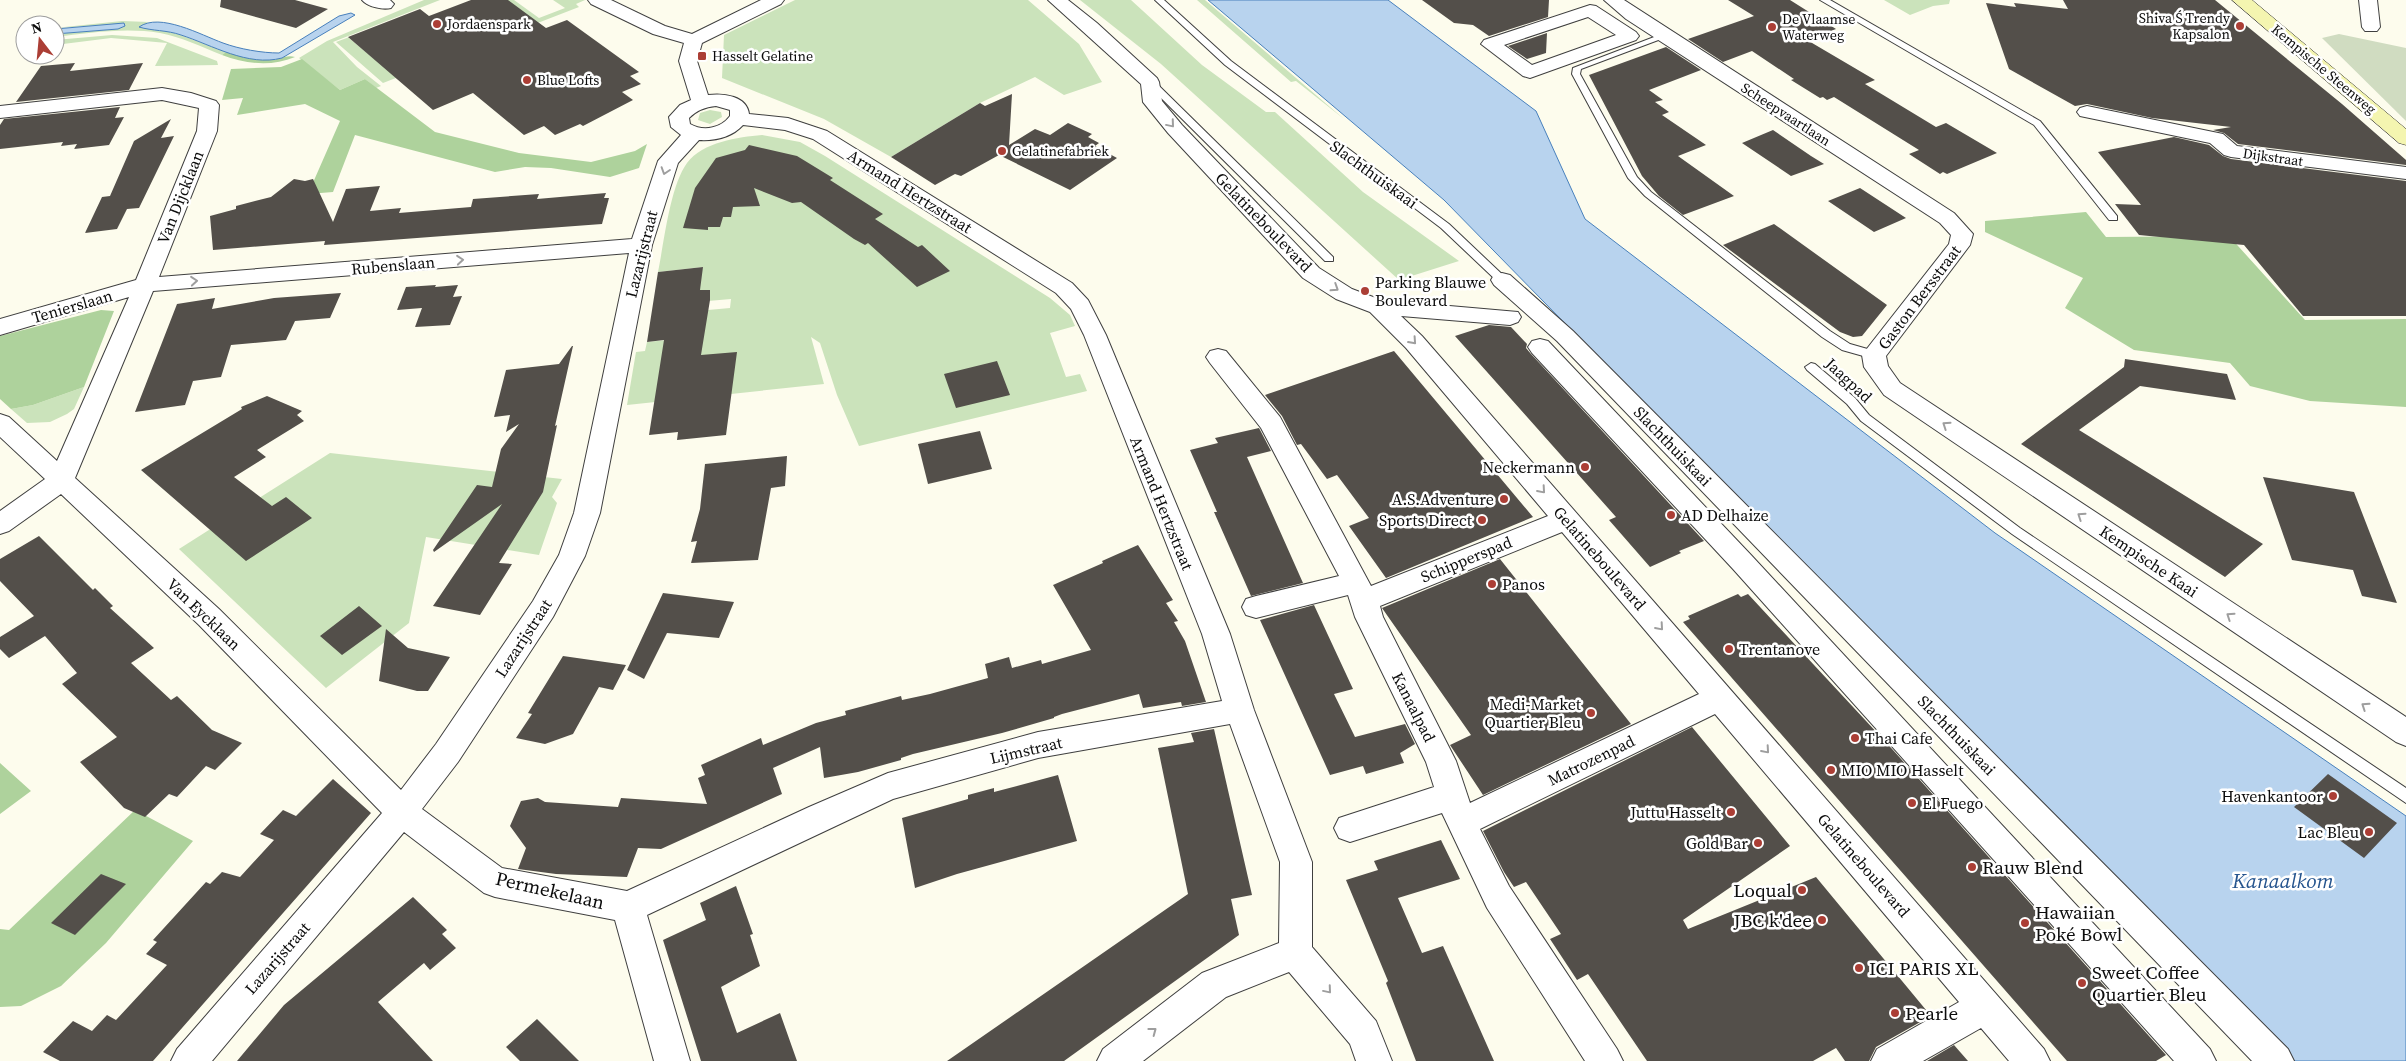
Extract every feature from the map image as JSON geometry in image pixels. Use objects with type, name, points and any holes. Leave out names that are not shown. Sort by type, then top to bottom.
[{"type":"main road","name":"Kempische Steenweg","points":[[2241,0],[2406,139]]},
{"type":"street","points":[[597,0],[659,30],[694,40],[775,0]]},
{"type":"street","points":[[1057,0],[1091,27],[1150,82]]},
{"type":"street","name":"Scheepvaartlaan","points":[[1612,0],[1947,218],[1960,229]]},
{"type":"street","points":[[2368,0],[2371,27]]},
{"type":"street","points":[[1590,10],[1630,36],[1530,72],[1490,44],[1590,10]]},
{"type":"street","points":[[694,40],[688,61],[701,102]]},
{"type":"street","name":"Gelatineboulevard","points":[[1150,82],[1153,102],[1174,129],[1311,273],[1344,294],[1378,307],[1414,342],[2032,1061]]},
{"type":"street","name":"Van Dijcklaan","points":[[0,112],[162,94],[191,99],[209,105],[207,131],[145,285],[62,481]]},
{"type":"street","points":[[716,100],[734,104],[740,111],[739,119],[731,126],[718,132],[694,133],[681,127],[679,117],[686,109],[701,102],[716,100]]},
{"type":"street","name":"Dijkstraat","points":[[2087,112],[2216,138],[2230,151],[2406,173]]},
{"type":"street","name":"Armand Hertzstraat","points":[[739,119],[788,124],[820,135],[1064,288],[1080,305],[1096,335],[1216,634],[1239,710],[1296,862],[1295,953]]},
{"type":"street","name":"Lazarijstraat","points":[[189,1061],[402,812],[447,754],[533,625],[572,556],[587,513],[640,245],[668,161],[694,133]]},
{"type":"street","name":"Gaston Bersstraat","points":[[1892,389],[1876,367],[1874,355],[1959,245],[1962,234],[1960,229]]},
{"type":"street","name":"Rubenslaan","points":[[145,285],[640,245]]},
{"type":"street","name":"Slachthuiskaai","points":[[1502,280],[1565,336],[2276,1061]]},
{"type":"street","name":"Tenierslaan","points":[[0,327],[145,285]]},
{"type":"street","points":[[1378,307],[1510,317]]},
{"type":"street","name":"Slachthuiskaai","points":[[1540,347],[1722,541],[2198,1061]]},
{"type":"street","name":"Kanaalpad","points":[[1218,356],[1271,423],[1361,591],[1369,617],[1441,762],[1456,810],[1498,897],[1605,1061]]},
{"type":"street","name":"Kempische Kaai","points":[[1892,389],[2406,733]]},
{"type":"street","name":"Van Eycklaan","points":[[0,423],[209,617],[402,812]]},
{"type":"street","points":[[0,524],[62,481]]},
{"type":"street","name":"Schipperspad","points":[[1256,607],[1361,591],[1567,519]]},
{"type":"street","name":"Matrozenpad","points":[[1350,828],[1456,810],[1721,698]]},
{"type":"street","name":"Lijmstraat","points":[[818,819],[888,787],[1038,746],[1239,710]]},
{"type":"street","name":"Permekelaan","points":[[402,812],[495,882],[628,907],[818,819]]},
{"type":"street","name":"Permekelaan","points":[[628,907],[672,1061]]},
{"type":"street","points":[[1115,1061],[1214,985],[1295,953],[1364,1033],[1374,1061]]},
{"type":"street","points":[[1889,1061],[1985,1006]]},
{"type":"lane","name":"Slachthuiskaai","points":[[1159,0],[1228,63],[1444,226],[1502,280]]},
{"type":"lane","points":[[1824,0],[2037,123],[2113,218]]},
{"type":"lane","points":[[1665,36],[1577,68],[1576,74],[1633,178],[1648,194],[1694,232],[1826,334],[1846,348],[1874,355]]},
{"type":"lane","points":[[1150,82],[1329,259]]},
{"type":"lane","name":"Jaagpad","points":[[1811,367],[1851,401],[1865,418],[2016,531],[2406,796]]},
{"type":"green space","points":[[424,0],[440,0],[333,42],[357,67],[381,86],[376,88],[365,79],[340,90],[299,58],[327,41]]},
{"type":"green space","points":[[508,0],[514,0],[539,18],[565,8],[553,0],[585,0],[576,4],[579,7],[383,83],[336,42],[400,18],[349,38],[374,59],[431,37]]},
{"type":"green space","points":[[795,0],[1028,0],[1079,44],[1102,82],[1064,95],[1035,77],[980,103],[891,157],[824,119],[722,78],[724,35]]},
{"type":"green space","points":[[1080,0],[1131,0],[1202,65],[1266,112],[1275,112],[1363,192],[1459,261],[1399,280],[1161,64]]},
{"type":"green space","points":[[1197,0],[1205,0],[1344,119],[1296,81],[1291,82]]},
{"type":"green space","points":[[1884,0],[1950,0],[1949,4],[1933,6],[1910,15]]},
{"type":"green space","points":[[122,21],[149,22],[146,22],[226,52],[222,55],[176,37],[147,31],[107,31],[65,36],[65,33],[118,29],[125,24],[65,27]]},
{"type":"green space","points":[[2339,34],[2406,48],[2406,121],[2322,38]]},
{"type":"green space","points":[[112,35],[157,38],[217,61],[218,65],[155,66],[167,43],[111,38],[65,44],[65,39]]},
{"type":"green space","points":[[226,52],[264,60],[289,56],[295,57],[277,62],[258,63],[240,61],[222,55]]},
{"type":"green space","points":[[302,59],[340,90],[365,79],[435,132],[519,153],[591,162],[635,151],[647,144],[639,168],[610,177],[551,168],[525,167],[495,172],[355,135],[333,192],[308,194],[340,121],[305,104],[237,115],[243,98],[222,100],[231,69],[281,67]]},
{"type":"green space","points":[[710,110],[721,112],[722,117],[710,124],[698,120],[700,113]]},
{"type":"green space","points":[[762,135],[800,142],[825,156],[1050,298],[1070,315],[1075,326],[1050,333],[1066,377],[1080,374],[1087,391],[859,446],[837,395],[820,343],[811,337],[824,384],[627,405],[636,352],[645,351],[647,342],[689,338],[708,310],[730,308],[731,299],[708,301],[709,290],[690,291],[703,267],[658,272],[672,200],[681,173],[694,156],[711,145],[742,137]]},
{"type":"green space","points":[[2086,212],[2106,237],[2229,236],[2305,320],[2406,319],[2406,407],[2310,401],[2250,386],[2230,363],[2134,350],[2065,308],[2083,278],[1985,232],[1985,221]]},
{"type":"green space","points":[[101,310],[114,311],[84,387],[33,405],[11,409],[0,399],[0,336]]},
{"type":"green space","points":[[84,387],[74,409],[50,422],[27,423],[11,409],[33,405]]},
{"type":"green space","points":[[330,453],[562,479],[552,497],[557,503],[539,555],[426,537],[409,623],[326,688],[179,549]]},
{"type":"green space","points":[[0,763],[31,791],[0,814]]},
{"type":"green space","points":[[135,810],[193,841],[106,943],[61,986],[21,1006],[0,1007],[0,929],[9,930]]},
{"type":"water","name":"Kanaalkom","points":[[1208,0],[1388,0],[1536,111],[1585,219],[1995,533],[2406,816],[2406,1061],[2288,1061],[1444,200]]},
{"type":"water","points":[[351,13],[355,15],[282,58],[269,60],[256,60],[230,54],[176,33],[139,27],[148,23],[169,23],[236,47],[279,53],[339,16]]},
{"type":"water","points":[[124,23],[125,26],[118,29],[65,33],[65,28]]},
{"type":"building","points":[[221,0],[295,0],[328,9],[296,28],[220,7]]},
{"type":"building","points":[[471,0],[508,0],[546,28],[567,20],[639,72],[630,76],[641,84],[622,92],[633,100],[583,126],[580,124],[555,135],[544,126],[524,135],[473,93],[433,110],[348,37],[420,9],[429,16]]},
{"type":"building","points":[[1422,0],[1549,0],[1548,17],[1489,36],[1473,25],[1454,23]]},
{"type":"building","points":[[1728,0],[1790,0],[1836,29],[1807,40],[1875,80],[1865,84],[1936,127],[1946,123],[1997,153],[1947,174],[1943,172],[1940,174],[1909,154],[1919,150],[1834,97],[1827,100],[1823,97],[1820,98],[1791,80],[1794,79],[1752,51],[1723,62],[1688,39],[1754,16]]},
{"type":"building","points":[[2063,0],[2215,0],[2342,104],[2406,160],[2406,165],[2238,144],[2224,133],[2213,130],[2231,127],[2152,118],[2087,104],[2075,106],[2009,69],[1986,3],[2016,7],[2014,3],[2068,9]]},
{"type":"building","points":[[1547,33],[1546,53],[1527,59],[1508,46]]},
{"type":"building","points":[[1666,47],[1701,70],[1649,90],[1663,100],[1655,102],[1669,112],[1662,115],[1706,145],[1678,156],[1734,196],[1683,215],[1659,196],[1642,176],[1589,75]]},
{"type":"building","points":[[75,63],[70,71],[143,63],[129,90],[16,102],[41,66]]},
{"type":"building","name":"Gelatinefabriek","points":[[1012,94],[1009,145],[1035,129],[1050,135],[1068,123],[1092,134],[1088,137],[1099,143],[1095,146],[1117,158],[1070,190],[999,155],[961,176],[955,174],[935,185],[891,157],[980,103],[985,106]]},
{"type":"building","points":[[120,107],[115,118],[124,117],[109,145],[74,149],[77,144],[61,146],[63,142],[0,149],[0,125],[4,119]]},
{"type":"building","points":[[171,119],[161,138],[174,136],[139,208],[127,209],[117,229],[85,233],[102,197],[110,196],[134,141]]},
{"type":"building","points":[[1773,130],[1824,164],[1791,176],[1742,143]]},
{"type":"building","points":[[2174,137],[2209,145],[2223,156],[2231,159],[2406,181],[2406,316],[2303,316],[2244,245],[2139,235],[2115,204],[2141,205],[2098,152]]},
{"type":"building","points":[[749,145],[797,156],[833,178],[830,180],[883,214],[875,219],[918,247],[922,245],[950,271],[917,287],[868,243],[865,245],[854,239],[801,202],[792,203],[754,188],[760,206],[733,207],[731,217],[723,217],[720,227],[708,227],[708,230],[683,228],[695,188],[716,158],[745,150]]},
{"type":"building","points":[[294,179],[305,181],[313,179],[333,222],[346,189],[380,186],[370,211],[401,208],[399,213],[471,207],[473,199],[539,194],[537,199],[606,193],[604,198],[609,198],[602,224],[324,245],[325,241],[213,250],[210,216],[236,209],[236,206],[271,197]]},
{"type":"building","points":[[1860,188],[1906,218],[1874,232],[1828,201]]},
{"type":"building","points":[[1774,224],[1887,305],[1862,336],[1853,337],[1840,332],[1723,245]]},
{"type":"building","points":[[703,267],[700,290],[710,290],[710,300],[701,355],[737,352],[726,435],[677,440],[678,432],[649,435],[664,340],[647,342],[658,272]]},
{"type":"building","points":[[436,285],[435,287],[458,285],[453,297],[462,296],[450,325],[415,327],[422,308],[397,310],[406,287]]},
{"type":"building","points":[[341,293],[330,318],[295,321],[286,340],[231,345],[221,377],[193,381],[185,405],[135,412],[177,304],[215,298],[212,309],[274,298]]},
{"type":"building","points":[[1489,325],[1511,327],[1527,344],[1526,348],[1531,354],[1704,541],[1679,551],[1681,553],[1650,567],[1609,520],[1616,517],[1455,336]]},
{"type":"building","points":[[572,346],[543,492],[499,563],[512,564],[480,615],[433,606],[502,504],[434,552],[433,550],[477,485],[492,487],[501,449],[519,424],[506,432],[510,415],[494,417],[506,370],[559,364]]},
{"type":"building","points":[[1394,351],[1533,517],[1386,578],[1349,526],[1369,518],[1337,475],[1327,479],[1301,444],[1297,445],[1282,416],[1265,395]]},
{"type":"building","points":[[2125,359],[2227,374],[2236,400],[2140,386],[2079,430],[2263,544],[2225,577],[2021,444],[2124,367]]},
{"type":"building","points":[[997,361],[1010,395],[956,408],[944,374]]},
{"type":"building","points":[[267,396],[302,411],[297,415],[304,421],[257,450],[266,457],[234,477],[272,506],[286,497],[312,518],[246,561],[141,470],[242,409],[241,407]]},
{"type":"building","points":[[1259,428],[1271,451],[1247,457],[1303,583],[1251,596],[1214,512],[1217,512],[1190,450],[1218,443],[1215,438]]},
{"type":"building","points":[[980,431],[992,469],[928,484],[918,444]]},
{"type":"building","points":[[787,456],[785,486],[771,488],[758,560],[691,563],[697,541],[691,542],[700,509],[705,464]]},
{"type":"building","points":[[2263,477],[2354,492],[2397,603],[2362,596],[2353,570],[2292,560]]},
{"type":"building","points":[[39,536],[93,590],[95,588],[113,606],[110,608],[154,648],[131,663],[171,700],[177,696],[212,730],[242,743],[215,770],[206,766],[177,797],[169,794],[145,817],[124,808],[80,762],[117,737],[62,684],[77,673],[45,636],[9,658],[0,649],[0,637],[34,616],[0,581],[0,559]]},
{"type":"building","points":[[1138,545],[1173,600],[1166,603],[1178,621],[1174,622],[1185,641],[1206,702],[1182,706],[1181,702],[1143,708],[1139,694],[1062,714],[1002,733],[913,754],[901,758],[901,760],[858,772],[824,778],[820,747],[773,768],[782,794],[661,849],[638,848],[627,877],[556,874],[518,869],[526,848],[510,826],[521,801],[538,798],[545,802],[618,807],[621,798],[707,804],[698,778],[705,775],[701,765],[761,738],[763,745],[816,723],[846,715],[845,711],[901,696],[902,700],[930,694],[988,678],[985,664],[1009,657],[1012,668],[1041,660],[1042,664],[1091,650],[1053,585]]},
{"type":"building","points":[[1500,559],[1631,724],[1483,795],[1450,745],[1471,735],[1382,608]]},
{"type":"building","points":[[663,593],[734,602],[719,638],[667,633],[644,679],[627,670]]},
{"type":"building","points":[[1738,594],[1741,597],[1748,594],[1893,750],[2166,1055],[2156,1061],[2067,1061],[1683,622],[1690,619],[1688,616]]},
{"type":"building","points":[[1314,605],[1353,689],[1334,694],[1355,737],[1405,724],[1415,744],[1400,753],[1404,763],[1366,774],[1363,766],[1330,775],[1260,620]]},
{"type":"building","points":[[359,606],[382,626],[342,655],[320,636]]},
{"type":"building","points":[[386,629],[408,648],[450,657],[428,691],[417,691],[379,681]]},
{"type":"building","points":[[563,656],[626,665],[613,690],[599,687],[573,734],[545,744],[516,738],[532,714],[528,713]]},
{"type":"building","points":[[1692,727],[1790,846],[1683,920],[1688,929],[1816,877],[1931,1016],[1876,1047],[1869,1061],[1845,1061],[1836,1048],[1813,1061],[1647,1061],[1588,974],[1577,980],[1550,939],[1561,934],[1526,882],[1514,887],[1504,872],[1483,831]]},
{"type":"building","points":[[1214,729],[1252,895],[1231,899],[1239,935],[1064,1061],[947,1061],[1188,894],[1158,748],[1194,742],[1191,733]]},
{"type":"building","points":[[2328,774],[2397,823],[2364,858],[2294,807]]},
{"type":"building","points":[[1058,775],[1077,841],[957,874],[915,888],[902,818],[968,799],[968,795],[994,788],[994,792]]},
{"type":"building","points":[[333,779],[371,813],[153,1061],[60,1061],[43,1052],[73,1021],[92,1031],[107,1015],[116,1020],[167,965],[146,954],[157,942],[153,940],[206,882],[210,884],[222,872],[240,877],[274,840],[260,834],[283,810],[296,816]]},
{"type":"building","points":[[1441,840],[1460,879],[1398,898],[1422,953],[1443,946],[1494,1061],[1416,1061],[1386,983],[1388,981],[1346,880],[1378,870],[1374,861]]},
{"type":"building","points":[[101,874],[126,884],[75,935],[51,923]]},
{"type":"building","points":[[736,886],[753,934],[750,935],[760,966],[721,987],[737,1033],[780,1013],[797,1061],[701,1061],[663,940],[706,920],[700,903]]},
{"type":"building","points":[[413,897],[447,930],[442,934],[456,948],[430,970],[424,963],[378,1002],[433,1061],[237,1061],[284,1005]]},
{"type":"building","points":[[537,1019],[579,1061],[520,1061],[506,1047]]},
{"type":"building","points":[[1954,1045],[1968,1061],[1927,1061]]},
{"type":"place","name":"Jordaenspark","points":[[437,24]]},
{"type":"place","name":"Shiva Ś Trendy Kapsalon","points":[[2240,26]]},
{"type":"place","name":"De Vlaamse Waterweg","points":[[1772,27]]},
{"type":"place","name":"Hasselt Gelatine","points":[[702,56]]},
{"type":"place","name":"Blue Lofts","points":[[527,80]]},
{"type":"place","name":"Gelatinefabriek","points":[[1002,151]]},
{"type":"place","name":"Parking Blauwe Boulevard","points":[[1365,291]]},
{"type":"place","name":"Neckermann","points":[[1585,467]]},
{"type":"place","name":"A.S.Adventure","points":[[1504,499]]},
{"type":"place","name":"AD Delhaize","points":[[1671,515]]},
{"type":"place","name":"Sports Direct","points":[[1482,520]]},
{"type":"place","name":"Panos","points":[[1492,584]]},
{"type":"place","name":"Trentanove","points":[[1729,649]]},
{"type":"place","name":"Medi-Market Quartier Bleu","points":[[1591,713]]},
{"type":"place","name":"Thai Cafe","points":[[1855,738]]},
{"type":"place","name":"MIO MIO Hasselt","points":[[1831,770]]},
{"type":"place","name":"Havenkantoor","points":[[2333,796]]},
{"type":"place","name":"El Fuego","points":[[1912,803]]},
{"type":"place","name":"Juttu Hasselt","points":[[1731,812]]},
{"type":"place","name":"Lac Bleu","points":[[2369,832]]},
{"type":"place","name":"Gold Bar","points":[[1758,843]]},
{"type":"place","name":"Rauw Blend","points":[[1972,867]]},
{"type":"place","name":"Loqual","points":[[1802,890]]},
{"type":"place","name":"JBC k'dee","points":[[1822,920]]},
{"type":"place","name":"Hawaiian Poké Bowl","points":[[2025,923]]},
{"type":"place","name":"ICI PARIS XL","points":[[1859,968]]},
{"type":"place","name":"Sweet Coffee Quartier Bleu","points":[[2082,983]]},
{"type":"place","name":"Pearle","points":[[1895,1013]]}]
